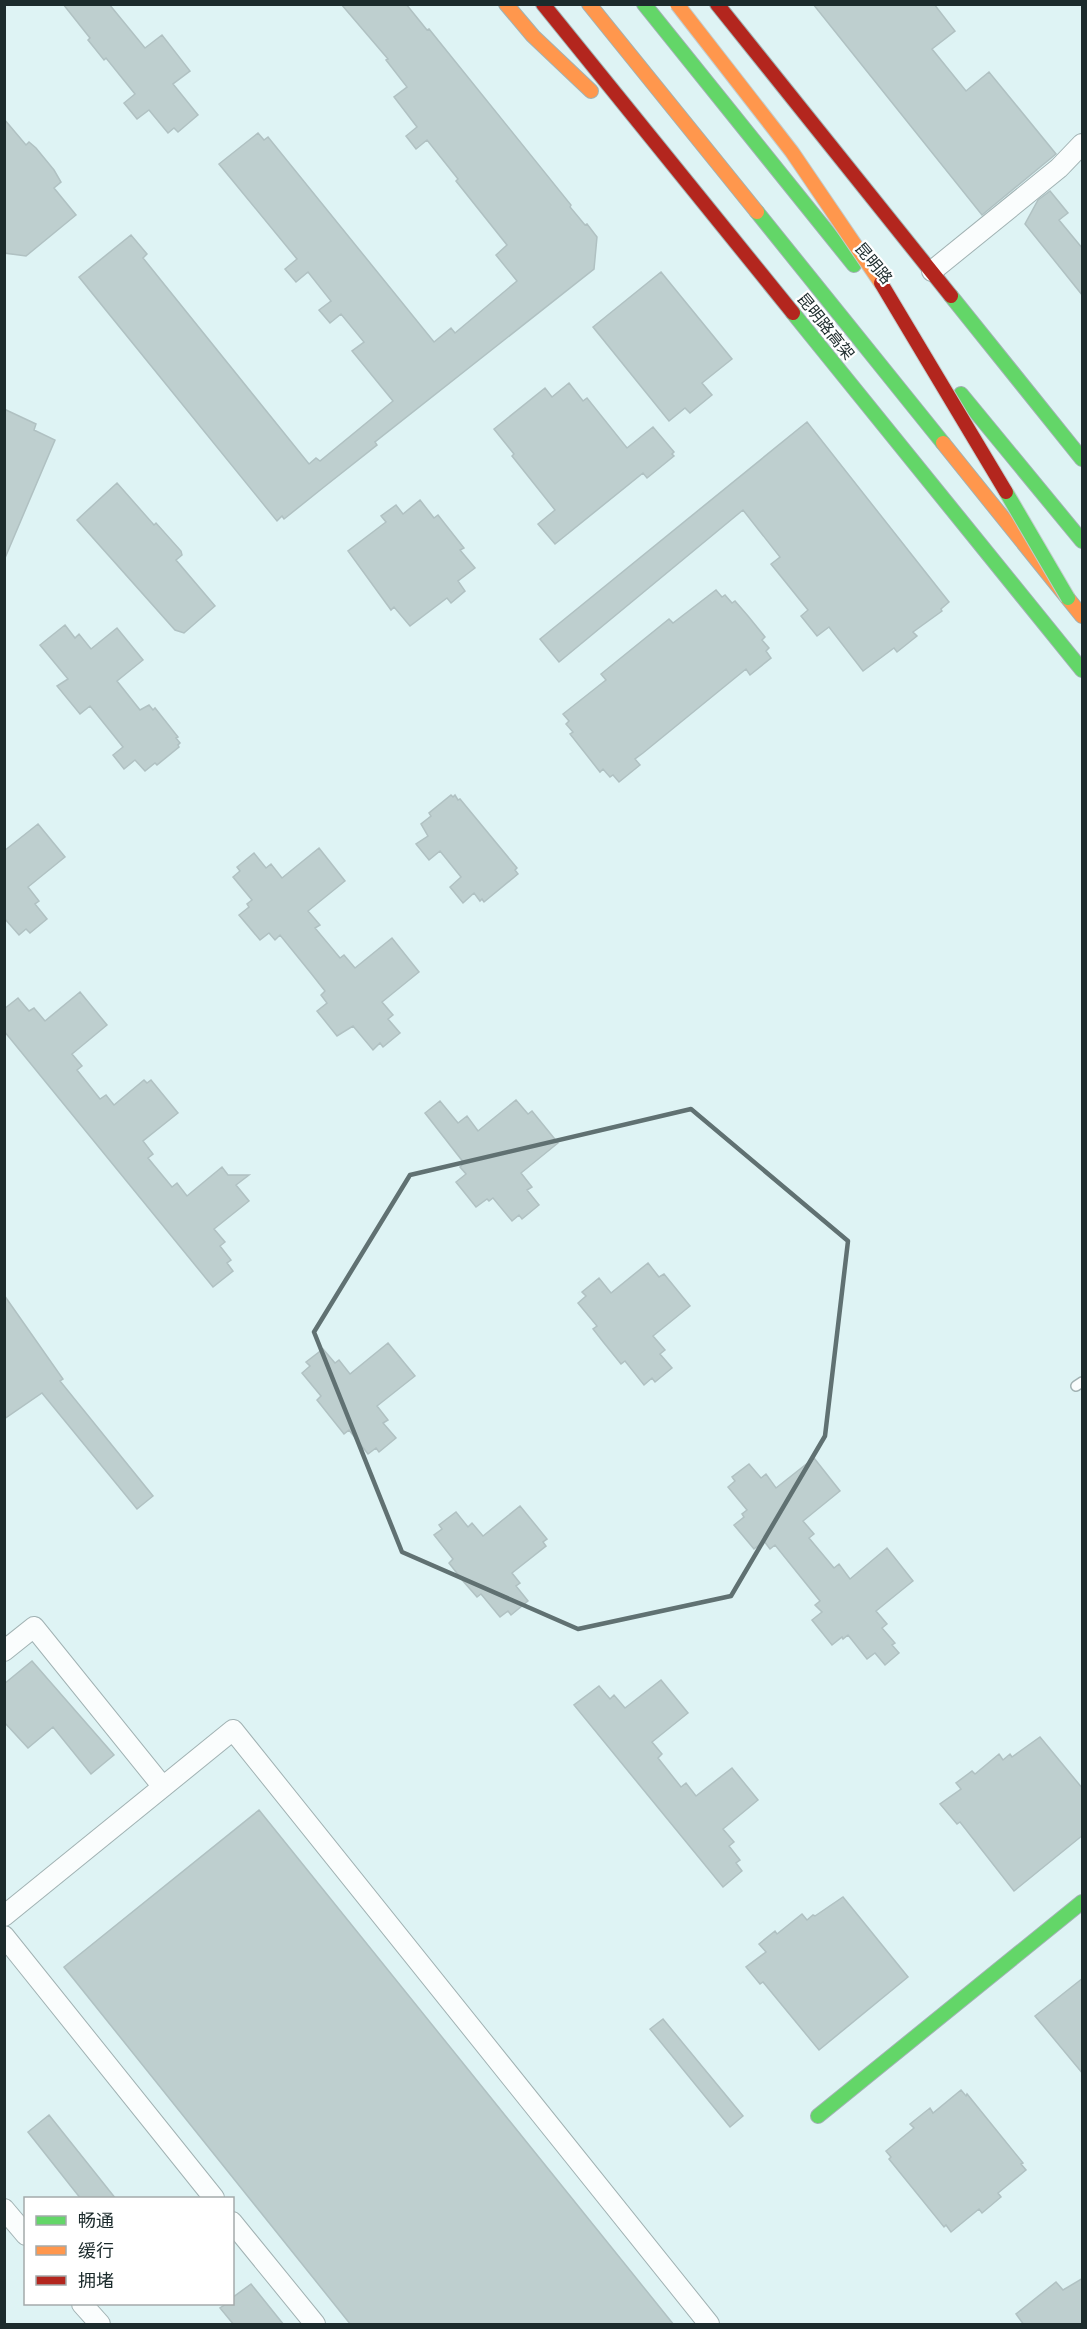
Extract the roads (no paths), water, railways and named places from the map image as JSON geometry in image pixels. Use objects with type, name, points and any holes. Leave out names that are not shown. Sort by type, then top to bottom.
[{"type":"main road","points":[[506,4],[533,36],[686,181]]},
{"type":"main road","name":"昆明路高架","points":[[543,4],[1083,670]]},
{"type":"main road","name":"昆明路高架","points":[[589,4],[1083,616]]},
{"type":"main road","name":"昆明路","points":[[644,4],[802,202],[1083,541]]},
{"type":"main road","points":[[677,4],[759,107],[856,244],[1068,598]]},
{"type":"main road","points":[[717,4],[1083,459]]},
{"type":"main road","points":[[818,2116],[1083,1902]]},
{"type":"street","points":[[932,272],[1059,168],[1083,144]]},
{"type":"street","points":[[4,1651],[34,1627],[163,1787]]},
{"type":"street","points":[[4,1916],[233,1730],[709,2325]]},
{"type":"street","points":[[4,1936],[212,2197]]},
{"type":"street","points":[[4,2209],[24,2233]]},
{"type":"street","points":[[234,2224],[315,2325]]},
{"type":"street","points":[[83,2305],[100,2325]]}]
